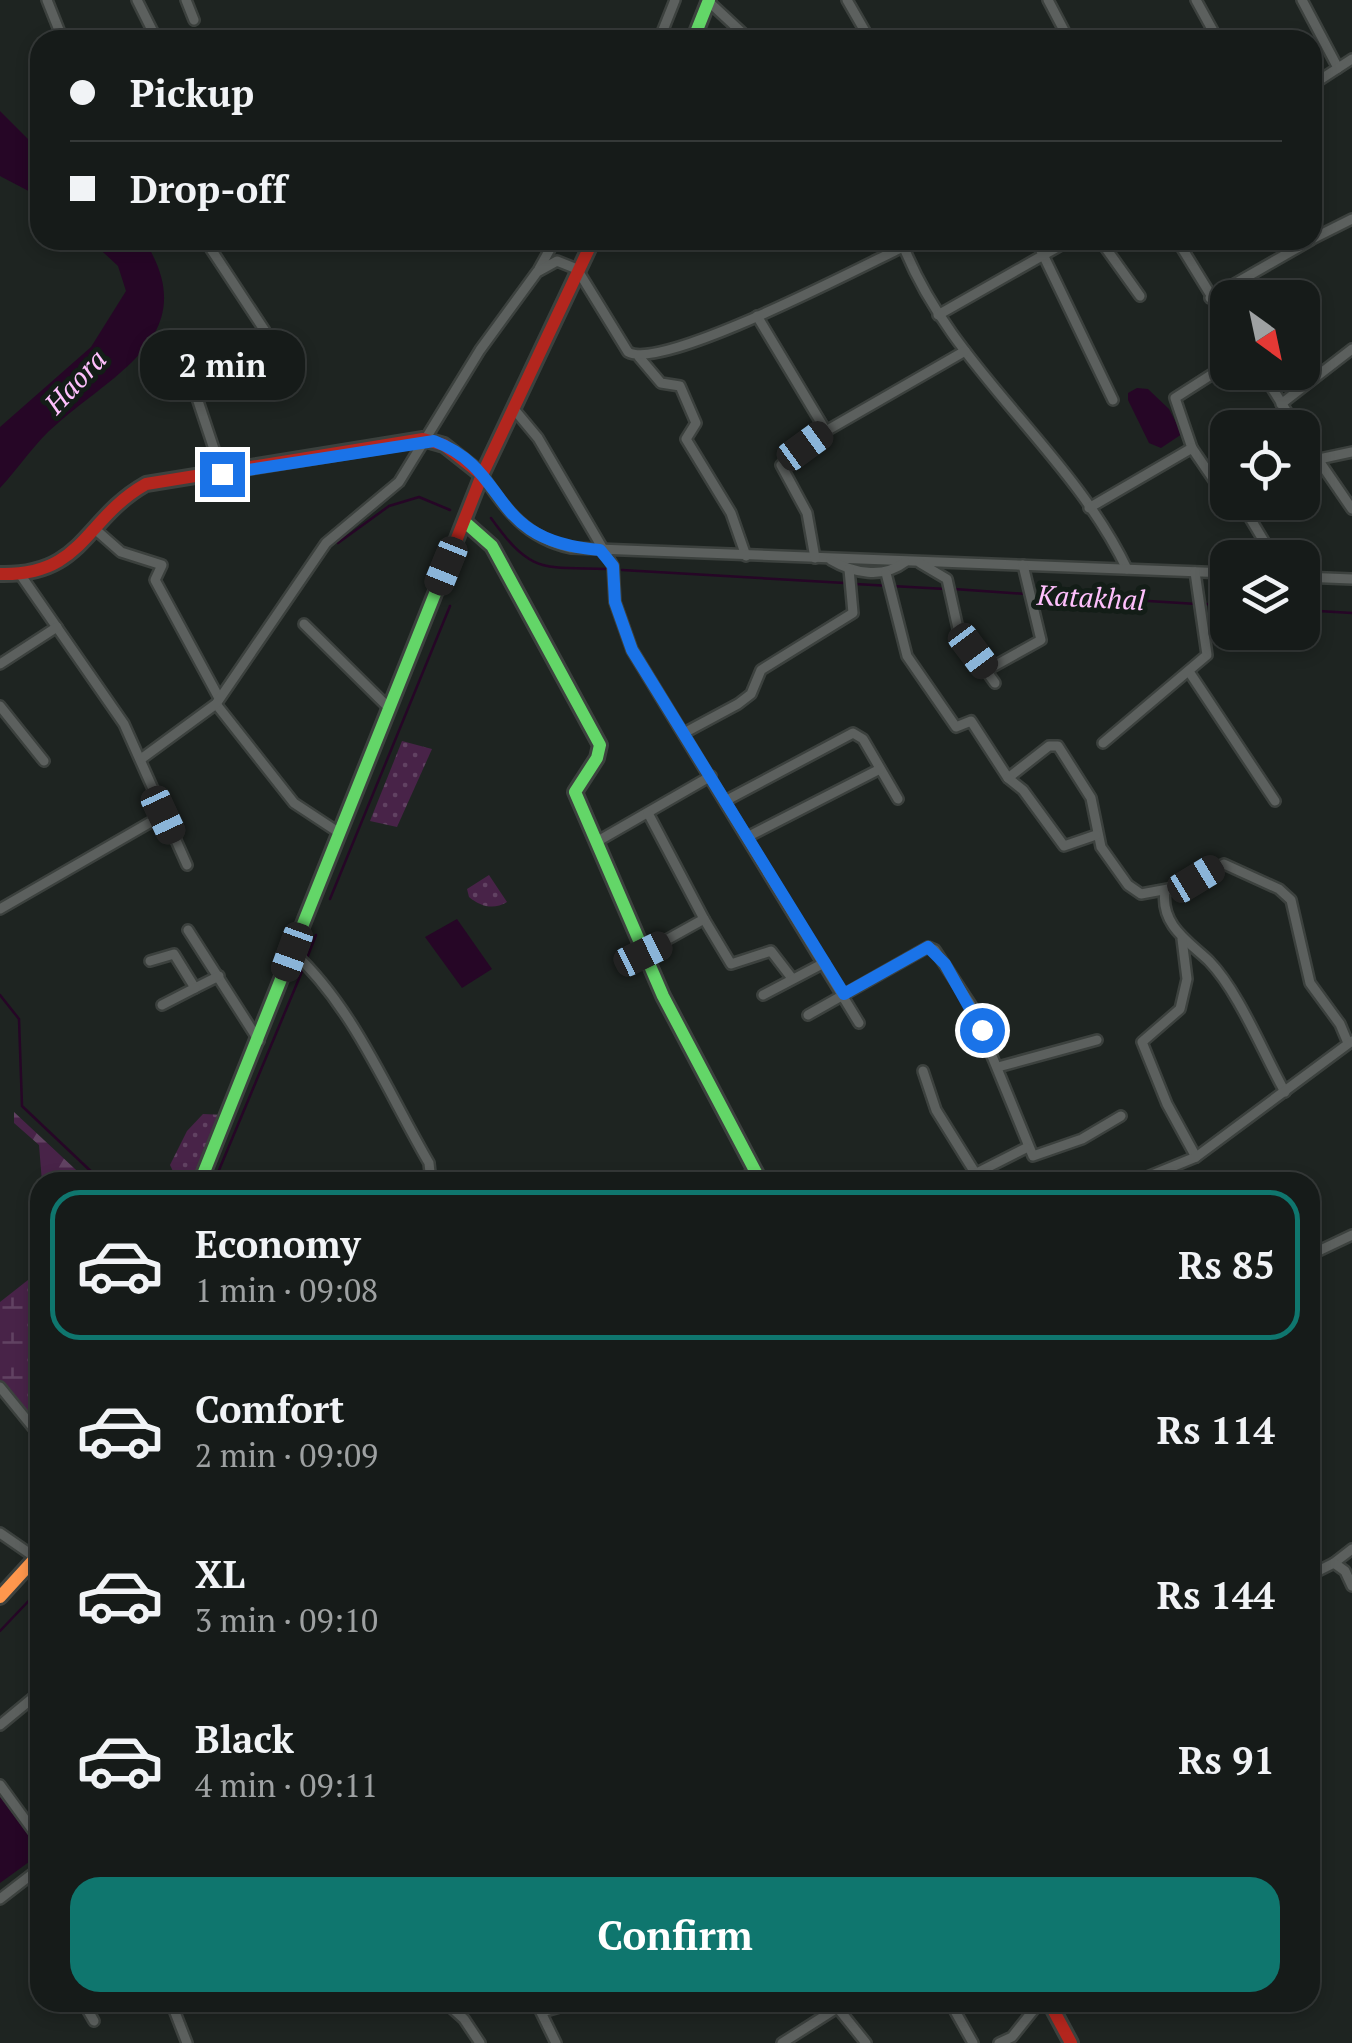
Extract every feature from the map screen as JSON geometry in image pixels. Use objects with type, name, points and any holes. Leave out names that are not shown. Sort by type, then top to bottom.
[{"type":"street","points":[[47,0],[59,30]]},
{"type":"street","points":[[137,0],[151,30]]},
{"type":"street","points":[[186,0],[194,20]]},
{"type":"street","points":[[663,30],[676,0]]},
{"type":"street","points":[[847,0],[864,30]]},
{"type":"street","points":[[1048,0],[1064,30]]},
{"type":"street","points":[[1196,0],[1212,30]]},
{"type":"street","points":[[1302,0],[1318,30]]},
{"type":"street","points":[[697,30],[709,1],[739,30]]},
{"type":"street","points":[[1322,38],[1338,68]]},
{"type":"street","points":[[1322,78],[1352,58]]},
{"type":"street","points":[[1322,235],[1352,219]]},
{"type":"street","points":[[211,250],[264,331],[192,386],[222,474]]},
{"type":"street","points":[[141,758],[218,701],[326,542],[391,491],[549,250]]},
{"type":"street","points":[[204,1172],[482,475],[587,250]]},
{"type":"street","points":[[639,357],[694,344],[890,250]]},
{"type":"street","points":[[907,250],[938,315],[1006,396],[1089,508],[1127,569]]},
{"type":"street","points":[[1041,250],[1113,400]]},
{"type":"street","points":[[938,315],[1054,250]]},
{"type":"street","points":[[1107,250],[1140,296]]},
{"type":"street","points":[[1183,250],[1210,298]]},
{"type":"street","points":[[1242,280],[1294,250]]},
{"type":"street","points":[[537,272],[557,261],[577,269],[628,352],[639,357],[660,383],[680,386],[696,423],[686,439],[731,513],[746,556]]},
{"type":"street","points":[[757,316],[826,431]]},
{"type":"street","points":[[1281,404],[1352,349]]},
{"type":"street","points":[[815,558],[807,513],[781,465],[826,431],[965,351]]},
{"type":"street","points":[[1210,375],[1174,398],[1192,448],[1210,474]]},
{"type":"street","points":[[1273,390],[1285,410]]},
{"type":"street","points":[[512,406],[538,438],[600,550],[613,566],[615,602],[632,650],[860,1022]]},
{"type":"street","points":[[0,574],[22,577],[62,561],[136,488],[423,439],[444,445],[482,475],[509,514],[536,536],[571,548],[829,558],[883,575]]},
{"type":"street","points":[[1089,508],[1192,448]]},
{"type":"street","points":[[1352,452],[1320,460],[1352,509]]},
{"type":"street","points":[[466,523],[492,546],[600,745],[599,758],[575,786],[643,954],[755,1172]]},
{"type":"street","points":[[96,530],[121,552],[162,565],[155,580],[218,701],[294,803],[338,832]]},
{"type":"street","points":[[829,558],[849,569],[883,575],[912,561],[1210,572]]},
{"type":"street","points":[[912,561],[947,579],[958,632],[995,683]]},
{"type":"street","points":[[987,670],[1041,640],[1022,566]]},
{"type":"street","points":[[684,733],[738,704],[751,694],[761,670],[853,613],[849,569]]},
{"type":"street","points":[[1103,743],[1207,656],[1196,572]]},
{"type":"street","points":[[883,575],[907,656],[956,727],[971,721],[1008,778],[1023,790],[1064,846],[1096,835]]},
{"type":"street","points":[[22,577],[124,724],[187,864]]},
{"type":"street","points":[[1320,578],[1352,579]]},
{"type":"street","points":[[304,624],[388,708]]},
{"type":"street","points":[[0,664],[57,626]]},
{"type":"street","points":[[1190,674],[1275,801]]},
{"type":"street","points":[[0,706],[44,761]]},
{"type":"street","points":[[727,800],[852,733],[863,738],[898,799]]},
{"type":"street","points":[[1008,778],[1049,746],[1058,746],[1091,798],[1096,835],[1128,885],[1141,894],[1165,891],[1224,864],[1285,894],[1294,910],[1310,984],[1350,1042],[1196,1157],[1159,1172]]},
{"type":"street","points":[[749,836],[880,769]]},
{"type":"street","points":[[598,842],[711,776]]},
{"type":"street","points":[[648,813],[731,964],[771,951],[794,981],[824,963]]},
{"type":"street","points":[[0,909],[163,815]]},
{"type":"street","points":[[1165,891],[1166,910],[1182,939],[1214,968],[1285,1092]]},
{"type":"street","points":[[643,954],[704,918]]},
{"type":"street","points":[[188,930],[259,1041]]},
{"type":"street","points":[[1182,939],[1187,979],[1180,1010],[1142,1042],[1167,1104],[1196,1157]]},
{"type":"street","points":[[808,1015],[928,947],[935,950],[971,1005],[1026,1148],[1033,1156],[1046,1154],[1121,1116]]},
{"type":"street","points":[[292,952],[314,971],[337,1004],[429,1163],[430,1172]]},
{"type":"street","points":[[150,961],[174,954],[195,988]]},
{"type":"street","points":[[162,1005],[219,976]]},
{"type":"street","points":[[764,995],[791,977]]},
{"type":"street","points":[[998,1067],[1098,1040]]},
{"type":"street","points":[[923,1071],[936,1110],[974,1172]]},
{"type":"street","points":[[986,1172],[1026,1148]]},
{"type":"street","points":[[1320,1250],[1352,1235]]},
{"type":"street","points":[[0,1387],[30,1424]]},
{"type":"street","points":[[0,1533],[30,1552]]},
{"type":"street","points":[[1320,1570],[1352,1549]]},
{"type":"street","points":[[1334,1563],[1345,1571],[1352,1586]]},
{"type":"street","points":[[0,1597],[30,1567]]},
{"type":"street","points":[[0,1725],[30,1700]]},
{"type":"street","points":[[0,1785],[30,1826]]},
{"type":"street","points":[[0,1899],[30,1876]]},
{"type":"street","points":[[89,2012],[94,2021]]},
{"type":"street","points":[[175,2012],[188,2043]]},
{"type":"street","points":[[456,2012],[480,2043]]},
{"type":"street","points":[[541,2012],[556,2043]]},
{"type":"street","points":[[782,2043],[825,2012]]},
{"type":"street","points":[[841,2012],[866,2043]]},
{"type":"street","points":[[956,2012],[974,2043]]},
{"type":"street","points":[[999,2043],[1012,2037],[1032,2012]]},
{"type":"street","points":[[1054,2012],[1071,2043]]},
{"type":"green space","points":[[402,741],[432,749],[397,827],[370,821]]},
{"type":"green space","points":[[489,875],[507,902],[488,906],[469,897],[467,889]]},
{"type":"green space","points":[[14,1112],[78,1172],[41,1172],[39,1145],[14,1123]]},
{"type":"green space","points":[[203,1114],[225,1115],[200,1172],[173,1172],[170,1165],[187,1131]]},
{"type":"green space","points":[[30,1281],[30,1419],[0,1386],[0,1302]]},
{"type":"water","points":[[0,111],[30,141],[30,192],[0,176]]},
{"type":"water","name":"Haora","points":[[101,250],[149,250],[160,272],[164,301],[158,325],[126,367],[49,431],[0,488],[0,427],[91,347],[126,291],[118,266]]},
{"type":"water","points":[[1137,388],[1148,389],[1169,409],[1182,434],[1161,448],[1149,443],[1128,400],[1128,393]]},
{"type":"water","points":[[457,919],[492,969],[462,988],[425,937]]},
{"type":"water","points":[[0,1792],[30,1832],[30,1861],[0,1883]]},
{"type":"waterway","name":"Katakhal","points":[[338,543],[389,506],[419,497],[450,510]]},
{"type":"waterway","name":"Katakhal","points":[[491,518],[517,549],[539,564],[606,569]]},
{"type":"waterway","name":"Katakhal","points":[[622,570],[845,583]]},
{"type":"waterway","name":"Katakhal","points":[[855,584],[946,589]]},
{"type":"waterway","name":"Katakhal","points":[[954,589],[1027,594]]},
{"type":"waterway","name":"Katakhal","points":[[1035,594],[1197,604]]},
{"type":"waterway","name":"Katakhal","points":[[1205,604],[1210,604]]},
{"type":"waterway","points":[[330,899],[450,606]]},
{"type":"waterway","name":"Katakhal","points":[[1320,611],[1352,613]]},
{"type":"waterway","points":[[307,958],[316,935]]},
{"type":"waterway","points":[[218,1172],[303,969]]},
{"type":"waterway","points":[[0,995],[19,1019],[22,1106],[92,1172]]},
{"type":"waterway","points":[[0,1631],[30,1600]]},
{"type":"traffic: fast","points":[[697,30],[709,0]]},
{"type":"traffic: fast","points":[[466,523],[492,546],[600,745],[597,758],[575,792],[663,996],[756,1172]]},
{"type":"traffic: fast","points":[[204,1172],[454,546]]},
{"type":"traffic: slow","points":[[0,1597],[30,1564]]},
{"type":"traffic: jam","points":[[454,546],[482,475],[588,250]]},
{"type":"traffic: jam","points":[[0,574],[28,572],[67,556],[125,498],[146,484],[423,439],[444,445],[482,475]]},
{"type":"traffic: jam","points":[[1054,2012],[1071,2043]]},
{"type":"route","points":[[222,474],[423,439],[434,441],[482,475],[509,514],[536,536],[571,548],[600,550],[613,566],[615,602],[632,650],[844,994],[928,947],[945,964],[982,1030]]}]
